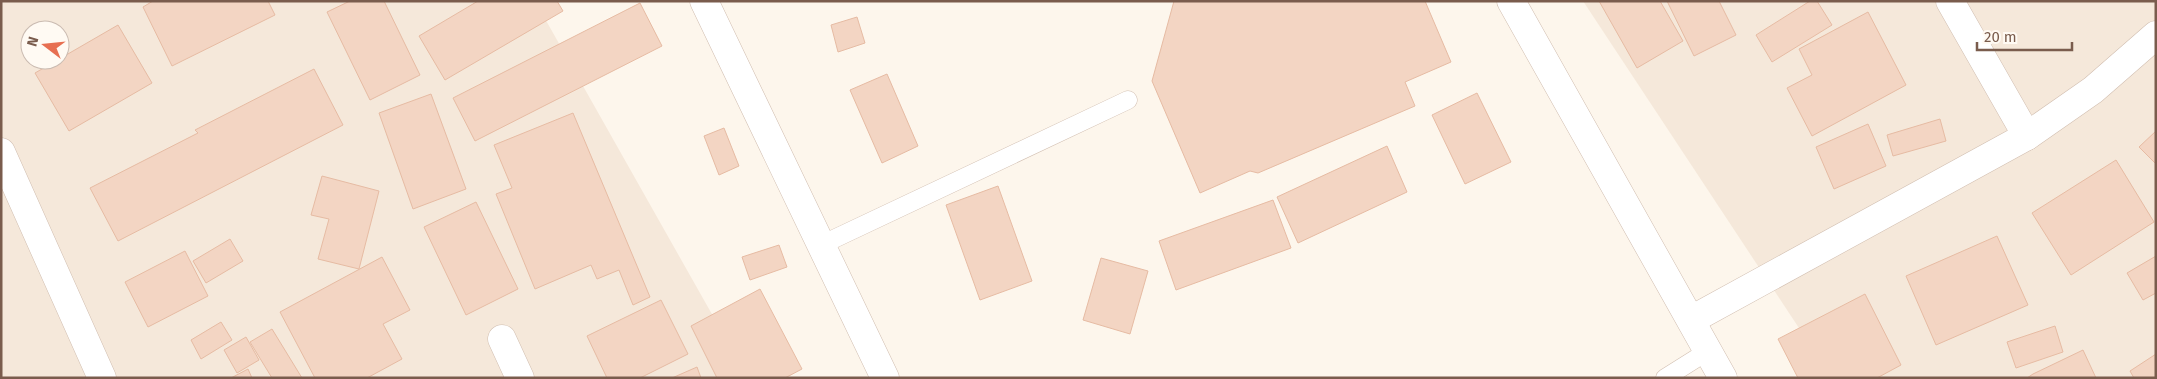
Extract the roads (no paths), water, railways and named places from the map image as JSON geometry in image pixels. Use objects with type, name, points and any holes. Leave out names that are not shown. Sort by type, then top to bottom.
[{"type":"street","points":[[704,1],[885,378]]},
{"type":"street","points":[[1511,1],[1723,378]]},
{"type":"street","points":[[1950,1],[2027,136]]},
{"type":"street","points":[[1691,320],[2027,136],[2093,90],[2156,35]]},
{"type":"street","points":[[1,152],[102,378]]},
{"type":"street","points":[[502,339],[520,378]]},
{"type":"lane","points":[[821,246],[1128,100]]},
{"type":"lane","points":[[1665,378],[1708,350]]}]
